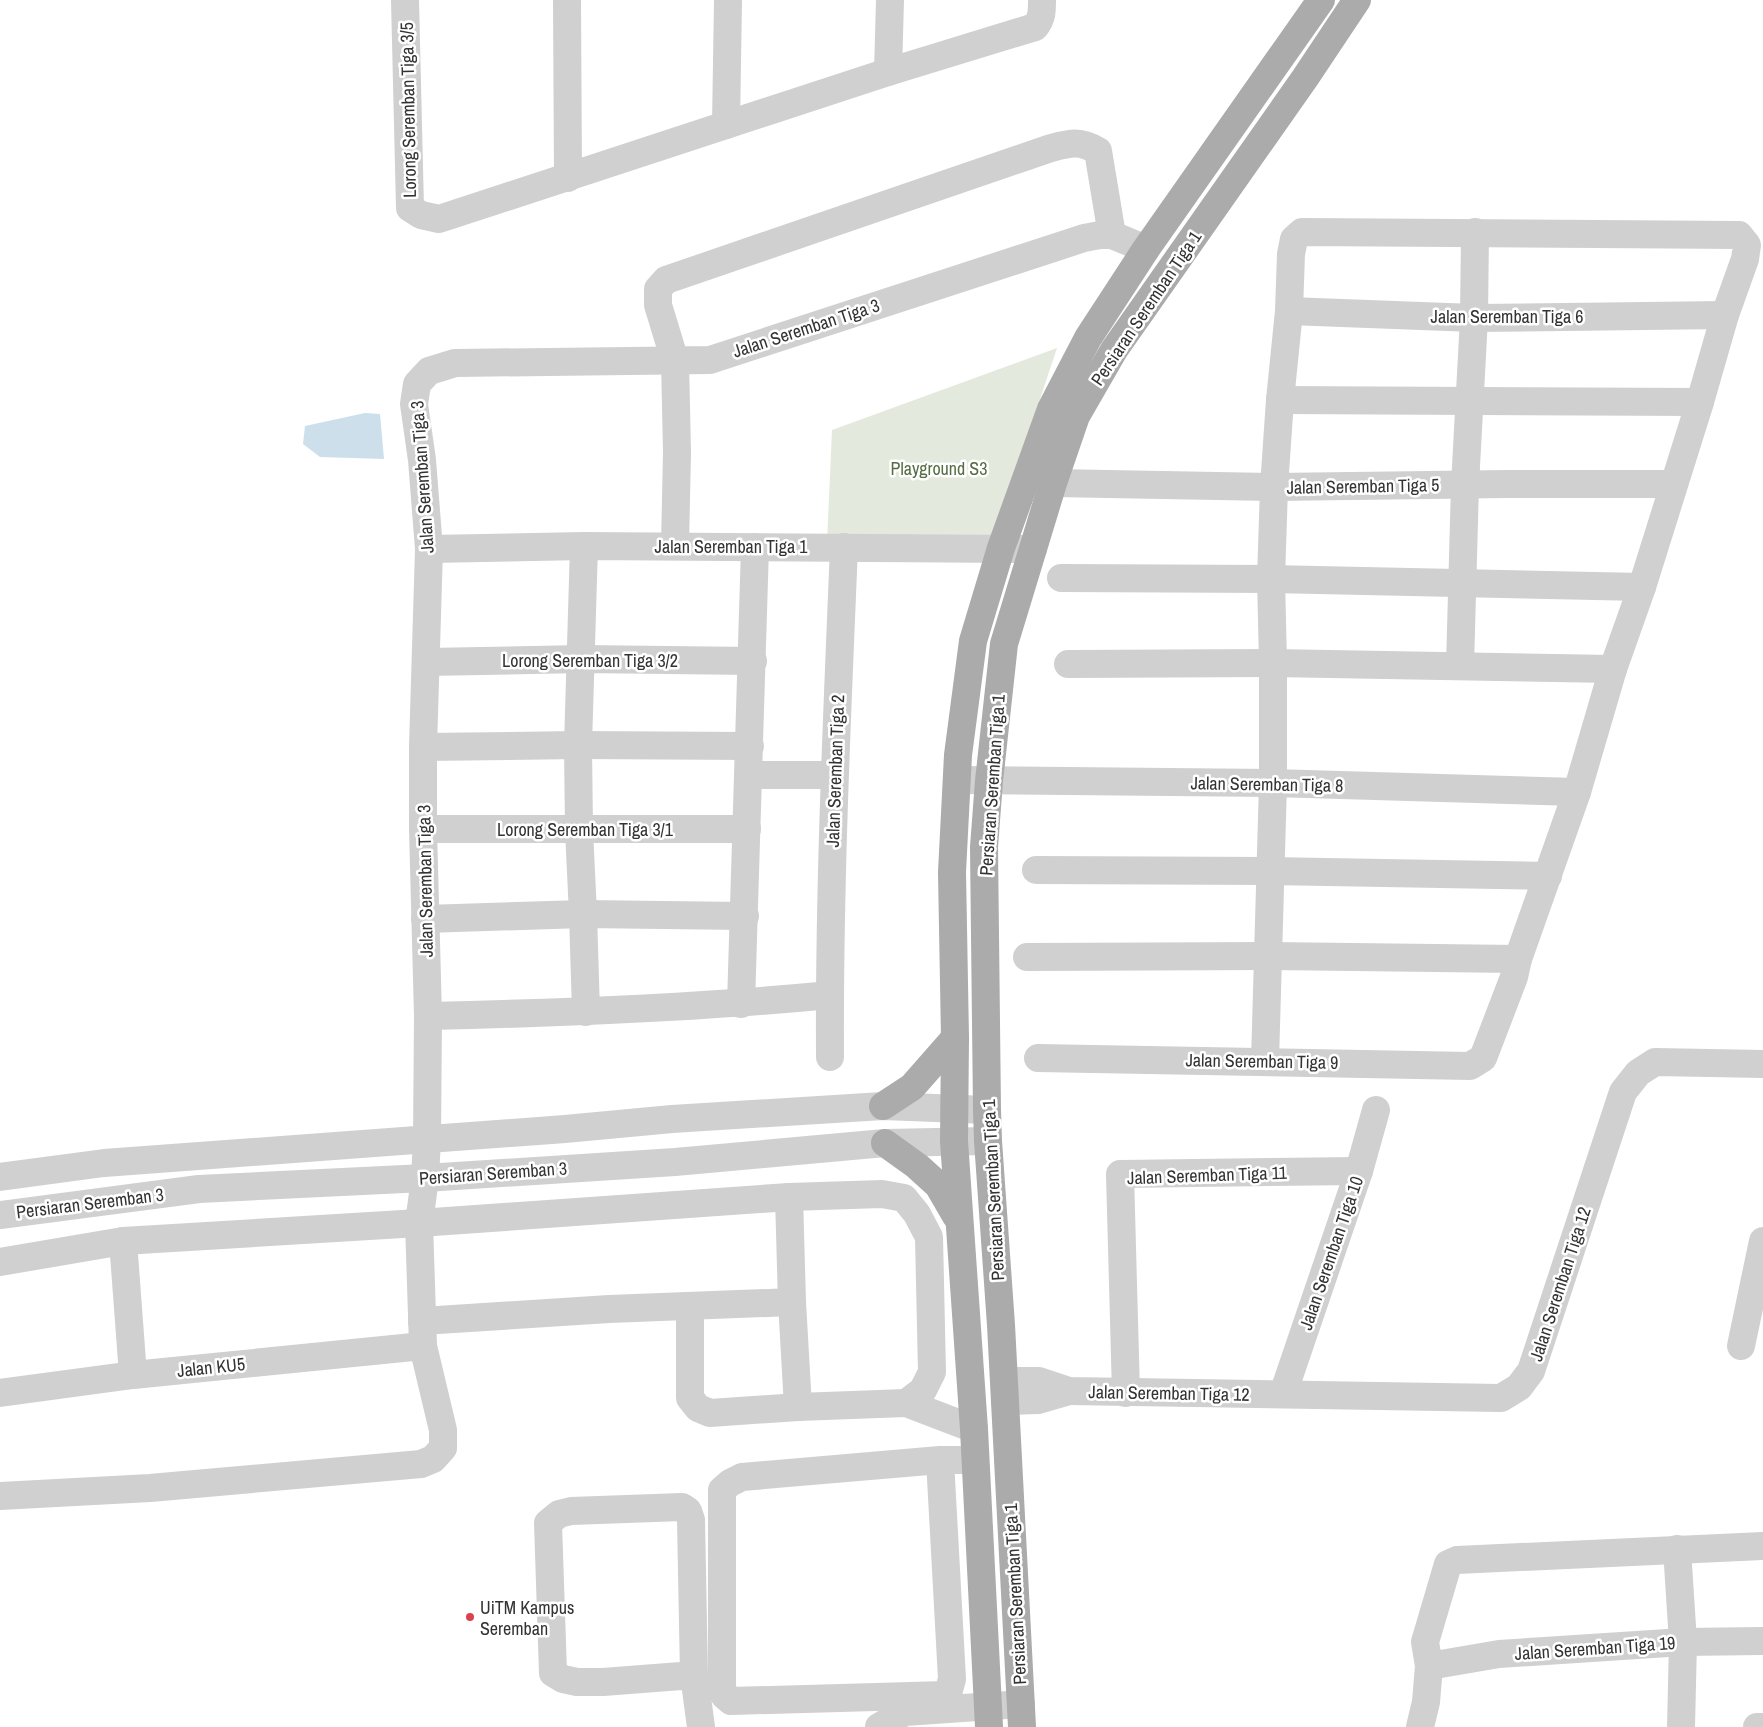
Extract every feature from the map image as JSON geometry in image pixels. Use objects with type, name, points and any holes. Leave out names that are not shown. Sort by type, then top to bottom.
[{"type":"main road","name":"Persiaran Seremban Tiga 1","points":[[988,1717],[974,1428],[954,1141],[956,1038],[952,872],[958,755],[973,641],[1001,548],[1051,409],[1088,338],[1146,249],[1321,0]]},
{"type":"main road","name":"Persiaran Seremban Tiga 1","points":[[1021,1716],[1002,1325],[987,1110],[984,847],[1004,644],[1039,524],[1076,416],[1114,350],[1305,78],[1357,0]]},
{"type":"main road","points":[[883,1106],[912,1087],[956,1038]]},
{"type":"main road","points":[[885,1143],[917,1166],[938,1185],[959,1222]]},
{"type":"street","name":"Lorong Seremban Tiga 3/5","points":[[405,0],[410,208],[421,215],[439,219],[568,178]]},
{"type":"street","points":[[567,0],[568,178],[888,72],[1034,27],[1041,11]]},
{"type":"street","points":[[726,125],[728,0]]},
{"type":"street","points":[[888,72],[890,0]]},
{"type":"street","points":[[675,546],[677,452],[675,361],[658,305],[658,289],[666,280],[1072,142],[1088,145],[1098,151],[1112,235]]},
{"type":"street","points":[[1028,957],[1269,956],[1518,959],[1576,792],[1613,669],[1642,588],[1725,315],[1745,259],[1747,245],[1739,235],[1302,232],[1294,239],[1291,254],[1289,311],[1274,487],[1271,578],[1273,783],[1269,956],[1265,1061]]},
{"type":"street","points":[[1460,666],[1465,485],[1474,318],[1475,232]]},
{"type":"street","name":"Jalan Seremban Tiga 3","points":[[0,1496],[150,1488],[421,1464],[432,1459],[443,1448],[443,1430],[422,1334],[419,1223],[425,1178],[427,1138],[428,1016],[423,829],[423,747],[428,549],[422,460],[414,404],[417,384],[429,371],[455,363],[710,360],[1084,238],[1112,235],[1146,249]]},
{"type":"street","name":"Jalan Seremban Tiga 6","points":[[1289,311],[1474,318],[1725,315]]},
{"type":"street","points":[[1280,400],[1700,402]]},
{"type":"street","name":"Jalan Seremban Tiga 5","points":[[1053,483],[1274,487],[1673,484]]},
{"type":"street","points":[[584,546],[578,745],[579,830],[586,1012]]},
{"type":"street","name":"Jalan Seremban Tiga 1","points":[[428,549],[675,546],[1033,549]]},
{"type":"street","points":[[741,1004],[756,547]]},
{"type":"street","name":"Jalan Seremban Tiga 2","points":[[830,1057],[834,775],[844,547]]},
{"type":"street","points":[[1061,578],[1271,578],[1642,588]]},
{"type":"street","name":"Lorong Seremban Tiga 3/2","points":[[426,662],[582,659],[753,660]]},
{"type":"street","points":[[1068,664],[1273,662],[1613,669]]},
{"type":"street","points":[[423,747],[578,745],[750,746]]},
{"type":"street","points":[[749,775],[834,775]]},
{"type":"street","name":"Jalan Seremban Tiga 8","points":[[957,780],[1273,783],[1576,792]]},
{"type":"street","name":"Lorong Seremban Tiga 3/1","points":[[423,829],[747,829]]},
{"type":"street","points":[[1036,870],[1270,871],[1548,876]]},
{"type":"street","points":[[425,919],[583,914],[745,916]]},
{"type":"street","name":"Jalan Seremban Tiga 9","points":[[1038,1058],[1470,1066],[1483,1058],[1514,977],[1518,959]]},
{"type":"street","points":[[428,1016],[586,1012],[741,1004],[830,995]]},
{"type":"street","name":"Jalan Seremban Tiga 12","points":[[1004,1391],[1039,1381],[1068,1392],[1501,1398],[1519,1387],[1531,1371],[1623,1092],[1638,1073],[1655,1062],[1763,1064]]},
{"type":"street","name":"Persiaran Seremban 3","points":[[0,1177],[104,1163],[566,1129],[672,1119],[883,1106],[987,1110]]},
{"type":"street","name":"Jalan Seremban Tiga 10","points":[[1283,1394],[1359,1171],[1376,1110]]},
{"type":"street","name":"Persiaran Seremban 3","points":[[0,1215],[199,1189],[425,1178],[675,1162],[885,1143],[988,1141]]},
{"type":"street","name":"Jalan Seremban Tiga 11","points":[[1126,1393],[1120,1174],[1359,1171]]},
{"type":"street","points":[[26,1172],[30,1210]]},
{"type":"street","points":[[0,1262],[123,1241],[789,1198],[882,1194],[904,1198],[917,1214],[929,1237],[932,1372],[923,1390],[906,1403]]},
{"type":"street","points":[[789,1198],[798,1407]]},
{"type":"street","points":[[123,1241],[133,1374]]},
{"type":"street","points":[[1741,1346],[1763,1241]]},
{"type":"street","name":"Jalan KU5","points":[[0,1393],[610,1309],[792,1302]]},
{"type":"street","points":[[690,1306],[690,1398],[698,1408],[710,1413],[798,1407],[906,1403],[974,1428]]},
{"type":"street","points":[[940,1460],[952,1679],[949,1690],[945,1695],[731,1701],[724,1695],[722,1687],[722,1490],[730,1483],[742,1477],[940,1460],[975,1460]]},
{"type":"street","points":[[694,1676],[577,1682],[563,1679],[553,1673],[548,1523],[559,1514],[571,1511],[682,1507],[688,1511],[691,1520],[694,1676],[701,1727]]},
{"type":"street","points":[[1420,1727],[1426,1702],[1428,1666],[1425,1642],[1448,1564],[1457,1560],[1763,1546]]},
{"type":"street","points":[[1677,1549],[1683,1642],[1681,1727]]},
{"type":"street","name":"Jalan Seremban Tiga 19","points":[[1428,1666],[1499,1654],[1683,1642],[1763,1640]]},
{"type":"street","points":[[879,1727],[904,1712],[988,1717],[1021,1716]]},
{"type":"street","points":[[1757,1727],[1763,1727]]},
{"type":"green space","name":"Playground S3","points":[[1057,348],[993,540],[827,543],[832,430]]},
{"type":"water","points":[[365,413],[380,414],[384,459],[320,457],[303,444],[305,426]]},
{"type":"place","name":"UiTM Kampus Seremban","points":[[470,1617]]}]
